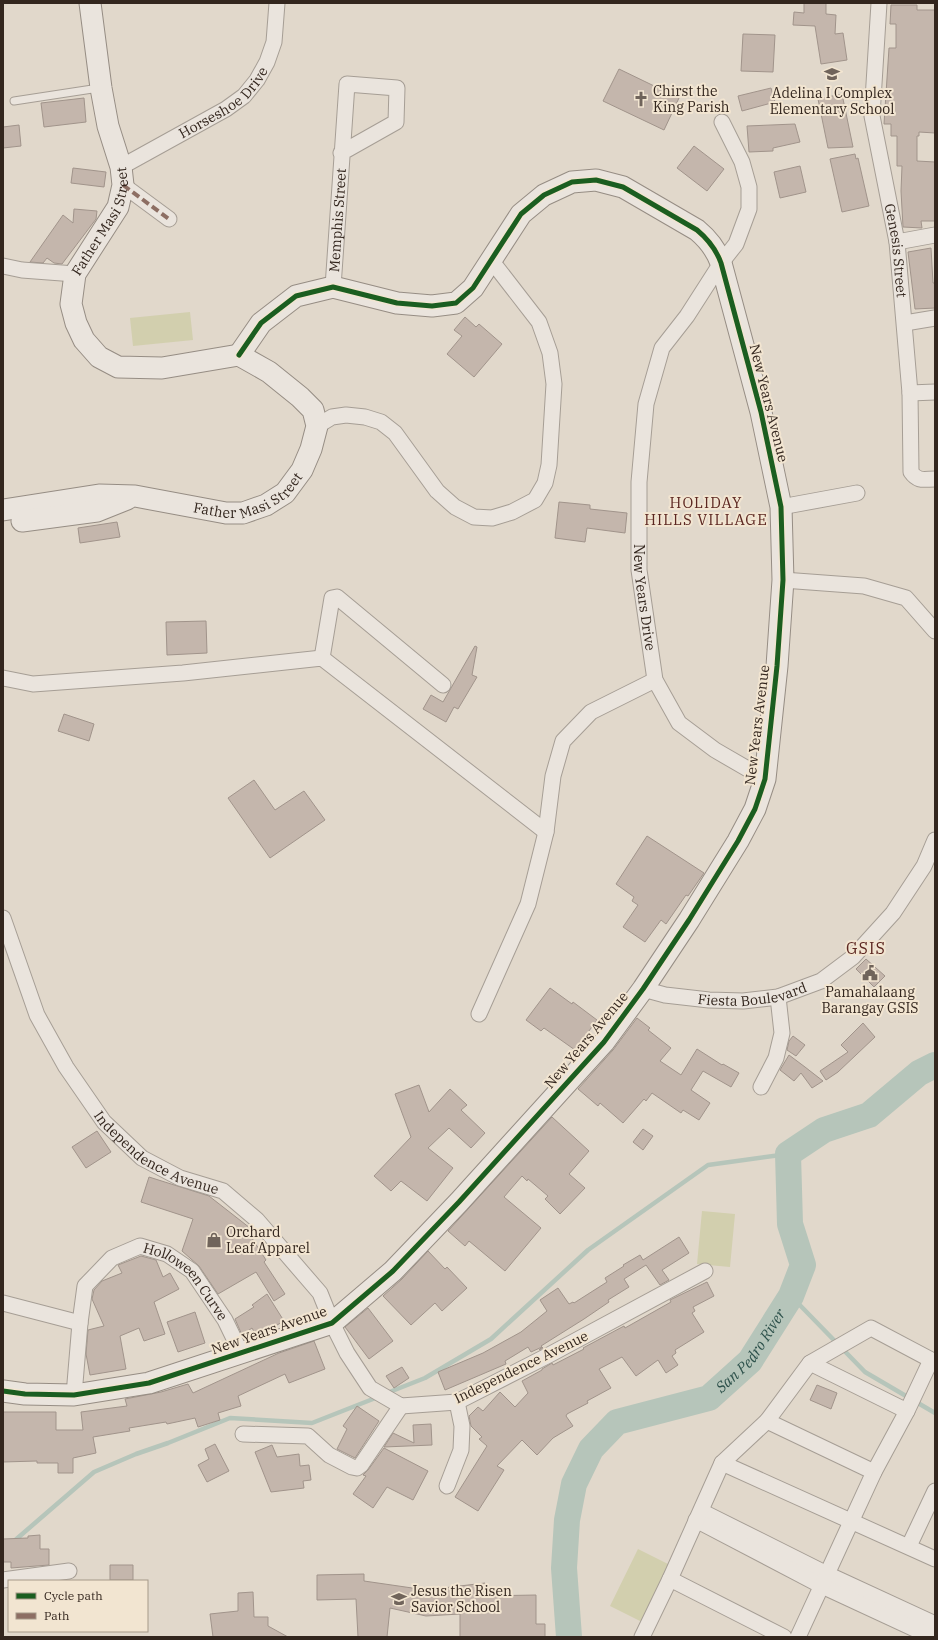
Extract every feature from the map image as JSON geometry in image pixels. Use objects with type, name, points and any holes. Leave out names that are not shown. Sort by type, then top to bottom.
[{"type":"street","name":"Father Masi Street","points":[[90,3],[101,88],[108,126],[122,176],[118,207],[74,274],[71,304],[76,323],[84,340],[99,357],[118,367],[162,368],[239,355]]},
{"type":"street","name":"Horseshoe Drive","points":[[122,176],[244,96],[257,80],[267,62],[274,42],[277,3]]},
{"type":"street","name":"Genesis Street","points":[[879,3],[872,116],[897,242],[910,393],[911,472],[919,479],[935,479]]},
{"type":"street","name":"Memphis Street","points":[[333,287],[341,154],[347,84],[397,88],[396,122],[341,154]]},
{"type":"street","name":"New Years Drive","points":[[722,122],[742,162],[749,187],[749,209],[736,244],[721,263],[687,316],[662,348],[646,404],[639,482],[639,570],[654,680],[679,722],[714,750],[765,779]]},
{"type":"street","points":[[122,176],[169,219]]},
{"type":"street","name":"New Years Avenue","points":[[3,1391],[25,1394],[74,1395],[149,1383],[332,1323],[393,1271],[459,1202],[604,1042],[643,989],[738,841],[755,810],[765,779],[777,666],[783,580],[781,507],[761,412],[721,263],[716,251],[708,239],[697,230],[623,186],[596,180],[572,182],[544,195],[521,214],[473,288],[456,303],[432,306],[397,303],[333,287],[296,296],[261,323],[239,355]]},
{"type":"street","points":[[897,242],[935,234]]},
{"type":"street","points":[[239,355],[268,372],[300,397],[313,410],[317,426],[332,417],[346,415],[364,417],[381,422],[395,433],[437,491],[455,507],[474,517],[492,518],[512,512],[535,500],[544,483],[549,465],[554,384],[550,352],[539,322],[491,260]]},
{"type":"street","points":[[3,266],[22,270],[74,274]]},
{"type":"street","points":[[905,323],[935,318]]},
{"type":"street","points":[[910,393],[935,392]]},
{"type":"street","name":"Father Masi Street","points":[[3,510],[99,494],[136,496],[226,514],[243,513],[266,505],[285,493],[302,470],[311,449],[317,426]]},
{"type":"street","points":[[781,507],[857,493]]},
{"type":"street","points":[[3,524],[97,511],[136,496]]},
{"type":"street","points":[[783,580],[864,586],[906,598],[935,631]]},
{"type":"street","points":[[322,658],[332,598],[337,597],[443,685]]},
{"type":"street","points":[[3,678],[33,684],[183,673],[322,658],[546,832]]},
{"type":"street","points":[[479,1014],[528,904],[546,832],[553,776],[563,741],[590,712],[654,680]]},
{"type":"street","name":"Fiesta Boulevard","points":[[643,989],[666,995],[709,1000],[742,1001],[778,997],[821,981],[854,957],[893,913],[924,866],[935,840]]},
{"type":"street","name":"Independence Avenue","points":[[3,918],[37,1015],[66,1067],[104,1122],[142,1158],[180,1178],[223,1191],[257,1220],[320,1292],[332,1323],[347,1353],[370,1388],[399,1405],[457,1402],[549,1355],[705,1271]]},
{"type":"street","points":[[760,1087],[776,1058],[782,1033],[778,997]]},
{"type":"street","name":"Holloween Curve","points":[[74,1395],[80,1323],[86,1286],[112,1258],[140,1246],[167,1254],[192,1271],[225,1320],[241,1353]]},
{"type":"street","points":[[3,1303],[80,1323]]},
{"type":"street","points":[[645,1636],[722,1463],[767,1421],[810,1363],[871,1328],[933,1361],[874,1472],[798,1637]]},
{"type":"street","points":[[810,1363],[907,1411]]},
{"type":"street","points":[[447,1486],[461,1450],[462,1426],[457,1402]]},
{"type":"street","points":[[243,1434],[308,1436],[329,1455],[357,1468],[361,1465],[399,1405]]},
{"type":"street","points":[[767,1421],[874,1472]]},
{"type":"street","points":[[722,1463],[935,1559]]},
{"type":"street","points":[[909,1546],[935,1491]]},
{"type":"street","points":[[698,1516],[932,1637]]},
{"type":"street","points":[[3,1580],[69,1571]]},
{"type":"street","points":[[670,1580],[784,1637]]},
{"type":"street","points":[[824,1580],[935,1624]]},
{"type":"lane","points":[[14,101],[101,88]]},
{"type":"shaded area","points":[[190,312],[193,340],[133,346],[130,318]]},
{"type":"shaded area","points":[[702,1211],[735,1214],[730,1267],[697,1264]]},
{"type":"shaded area","points":[[638,1549],[670,1565],[642,1622],[610,1606]]},
{"type":"building","points":[[804,3],[826,3],[826,14],[836,15],[835,34],[843,33],[847,60],[821,64],[815,26],[793,25],[794,12],[804,13]]},
{"type":"building","points":[[891,5],[917,5],[917,10],[935,10],[935,133],[919,132],[919,136],[917,136],[917,161],[935,162],[935,221],[921,221],[922,228],[903,227],[901,191],[902,166],[897,166],[897,136],[891,136],[891,124],[884,124],[889,48],[896,48],[896,24],[890,24]]},
{"type":"building","points":[[743,34],[775,35],[773,72],[741,71]]},
{"type":"building","name":"Chirst the King Parish","points":[[619,69],[679,98],[664,130],[603,101]]},
{"type":"building","points":[[771,88],[775,102],[742,111],[738,96]]},
{"type":"building","points":[[842,94],[853,147],[828,148],[818,99]]},
{"type":"building","points":[[84,98],[86,122],[44,127],[41,103]]},
{"type":"building","points":[[795,124],[800,142],[773,148],[773,151],[749,152],[747,126]]},
{"type":"building","points":[[19,125],[21,146],[3,148],[3,127]]},
{"type":"building","points":[[694,146],[724,169],[707,191],[677,168]]},
{"type":"building","points":[[855,154],[856,159],[858,158],[869,206],[842,212],[830,159]]},
{"type":"building","points":[[800,166],[806,192],[780,198],[774,172]]},
{"type":"building","points":[[73,168],[106,172],[104,187],[71,183]]},
{"type":"building","points":[[74,209],[97,211],[96,219],[62,264],[54,263],[47,258],[43,263],[30,262],[63,215],[73,223]]},
{"type":"building","points":[[931,248],[933,283],[935,283],[935,308],[915,309],[908,252]]},
{"type":"building","points":[[465,317],[476,327],[479,324],[502,344],[474,377],[447,354],[462,336],[454,330]]},
{"type":"building","points":[[559,502],[590,505],[590,509],[627,513],[625,533],[587,528],[585,542],[555,538]]},
{"type":"building","points":[[117,522],[120,537],[80,543],[78,528]]},
{"type":"building","points":[[206,621],[207,653],[167,655],[166,622]]},
{"type":"building","points":[[475,646],[477,647],[472,675],[477,677],[458,709],[454,707],[446,722],[423,709],[431,695],[443,702]]},
{"type":"building","points":[[64,714],[94,724],[89,741],[58,731]]},
{"type":"building","points":[[254,780],[275,810],[304,791],[325,820],[270,858],[228,798]]},
{"type":"building","points":[[647,836],[704,873],[688,896],[686,895],[666,924],[661,920],[645,942],[623,927],[638,905],[632,901],[634,897],[616,884]]},
{"type":"building","name":"Pamahalaang Barangay GSIS","points":[[866,959],[885,976],[874,987],[856,969]]},
{"type":"building","points":[[550,988],[572,1004],[573,1002],[597,1020],[575,1050],[544,1028],[541,1031],[526,1020]]},
{"type":"building","points":[[637,1018],[650,1028],[648,1030],[671,1048],[660,1061],[681,1075],[697,1049],[722,1065],[723,1064],[739,1073],[731,1087],[703,1071],[691,1090],[710,1103],[699,1120],[683,1110],[681,1113],[652,1093],[646,1101],[644,1099],[623,1123],[600,1103],[598,1106],[578,1089],[613,1050]]},
{"type":"building","points":[[863,1023],[875,1037],[838,1072],[826,1080],[820,1071],[848,1052],[841,1045]]},
{"type":"building","points":[[793,1036],[805,1045],[796,1056],[787,1050],[789,1041]]},
{"type":"building","points":[[789,1055],[823,1081],[812,1088],[801,1073],[794,1081],[780,1070]]},
{"type":"building","points":[[419,1085],[429,1112],[450,1089],[467,1105],[461,1110],[485,1133],[471,1148],[449,1128],[428,1148],[453,1168],[427,1201],[401,1181],[391,1191],[374,1176],[411,1137],[395,1094]]},
{"type":"building","points":[[552,1117],[589,1151],[569,1174],[585,1188],[560,1214],[545,1199],[548,1196],[528,1179],[527,1181],[522,1176],[504,1197],[541,1228],[505,1271],[469,1241],[465,1246],[448,1231]]},
{"type":"building","points":[[643,1129],[653,1136],[643,1150],[633,1142]]},
{"type":"building","points":[[97,1131],[111,1152],[86,1168],[72,1147]]},
{"type":"building","name":"Orchard Leaf Apparel","points":[[149,1177],[209,1196],[250,1228],[248,1232],[266,1260],[264,1262],[285,1294],[274,1301],[256,1272],[218,1294],[199,1266],[182,1251],[193,1219],[141,1202]]},
{"type":"building","points":[[679,1237],[689,1253],[662,1270],[669,1280],[660,1285],[646,1265],[624,1279],[629,1287],[608,1300],[609,1302],[584,1319],[541,1346],[542,1347],[531,1352],[528,1347],[505,1361],[506,1364],[445,1390],[438,1372],[483,1353],[521,1332],[547,1311],[540,1300],[558,1288],[569,1304],[574,1303],[607,1282],[605,1278],[624,1266],[623,1265],[640,1255],[643,1260]]},
{"type":"building","points":[[428,1251],[445,1269],[447,1267],[467,1288],[442,1311],[435,1303],[411,1325],[383,1296],[402,1279]]},
{"type":"building","points":[[141,1256],[156,1260],[163,1277],[170,1273],[179,1289],[154,1302],[165,1334],[144,1341],[139,1328],[120,1336],[126,1369],[90,1375],[86,1354],[88,1330],[104,1326],[92,1299],[94,1290],[102,1281],[122,1273],[118,1265]]},
{"type":"building","points":[[707,1282],[714,1296],[693,1307],[695,1311],[692,1313],[704,1332],[675,1350],[676,1353],[672,1356],[678,1365],[666,1373],[658,1360],[636,1376],[622,1357],[599,1369],[611,1388],[587,1401],[588,1403],[567,1414],[566,1416],[573,1426],[553,1438],[537,1455],[522,1440],[497,1466],[504,1470],[478,1511],[455,1497],[487,1446],[479,1439],[482,1437],[471,1426],[469,1416],[478,1407],[483,1411],[500,1392],[515,1407],[528,1393],[522,1381],[552,1363],[553,1365],[624,1326],[625,1328],[671,1302],[670,1300]]},
{"type":"building","points":[[267,1294],[284,1321],[265,1332],[256,1335],[252,1328],[242,1335],[235,1319],[254,1307],[252,1305]]},
{"type":"building","points":[[368,1308],[393,1341],[369,1359],[345,1327]]},
{"type":"building","points":[[195,1312],[205,1343],[178,1352],[167,1322]]},
{"type":"building","points":[[314,1341],[325,1369],[289,1383],[285,1374],[238,1396],[241,1406],[218,1413],[220,1420],[198,1427],[195,1418],[167,1424],[166,1422],[129,1428],[130,1431],[93,1437],[96,1453],[73,1458],[73,1473],[58,1473],[58,1463],[37,1463],[37,1461],[3,1462],[3,1412],[56,1412],[56,1430],[83,1430],[81,1412],[127,1406],[125,1399],[161,1392],[188,1384],[193,1393],[279,1353]]},
{"type":"building","points":[[402,1367],[409,1378],[394,1388],[386,1376]]},
{"type":"building","points":[[817,1385],[837,1393],[831,1409],[810,1400]]},
{"type":"building","points":[[357,1406],[379,1421],[355,1458],[337,1449],[347,1429],[343,1426]]},
{"type":"building","points":[[431,1424],[432,1445],[384,1447],[393,1433],[414,1443],[413,1425]]},
{"type":"building","points":[[215,1444],[229,1471],[207,1482],[198,1465],[209,1459],[205,1449]]},
{"type":"building","points":[[272,1445],[277,1457],[299,1454],[300,1466],[309,1465],[311,1480],[303,1481],[304,1488],[271,1492],[255,1452]]},
{"type":"building","points":[[384,1448],[428,1471],[413,1500],[387,1487],[373,1508],[353,1494],[366,1476],[363,1475]]},
{"type":"building","points":[[40,1535],[40,1549],[49,1549],[49,1565],[11,1568],[11,1562],[3,1562],[3,1539],[28,1538],[28,1536]]},
{"type":"building","points":[[110,1565],[133,1565],[133,1580],[110,1580]]},
{"type":"building","name":"Jesus the Risen Savior School","points":[[364,1574],[364,1581],[426,1590],[485,1583],[484,1596],[536,1595],[536,1624],[545,1624],[545,1637],[460,1637],[460,1614],[426,1616],[390,1608],[387,1637],[358,1637],[356,1599],[317,1600],[317,1575]]},
{"type":"building","points":[[253,1592],[254,1617],[268,1617],[268,1626],[288,1637],[213,1637],[210,1614],[238,1611],[238,1593]]},
{"type":"waterway","name":"San Pedro River","points":[[569,1637],[564,1568],[567,1520],[574,1484],[591,1449],[617,1422],[709,1398],[750,1361],[791,1296],[803,1265],[790,1224],[788,1154],[824,1130],[869,1115],[919,1073],[935,1065]]},
{"type":"waterway","points":[[919,1073],[935,1078]]},
{"type":"waterway","points":[[387,1393],[425,1378],[491,1339],[588,1250],[708,1165],[788,1154]]},
{"type":"waterway","points":[[791,1296],[865,1372],[935,1413]]},
{"type":"waterway","points":[[13,1542],[94,1472],[136,1454],[230,1418],[312,1423],[378,1397]]},
{"type":"marked path","points":[[123,185],[169,219]]},
{"type":"cycle path","points":[[3,1391],[25,1394],[74,1395],[149,1383],[332,1323],[393,1271],[459,1202],[604,1042],[643,989],[689,920],[738,841],[755,809],[765,779],[777,666],[783,580],[781,507],[761,412],[721,263],[712,245],[697,230],[623,187],[596,180],[572,182],[544,195],[521,214],[473,288],[456,303],[432,306],[397,303],[333,287],[296,296],[261,323],[239,355]]},
{"type":"place","name":"Adelina I Complex Elementary School","points":[[832,74]]},
{"type":"place","name":"Chirst the King Parish","points":[[641,99]]},
{"type":"place","name":"Pamahalaang Barangay GSIS","points":[[870,973]]},
{"type":"place","name":"Orchard Leaf Apparel","points":[[214,1240]]},
{"type":"place","name":"Jesus the Risen Savior School","points":[[399,1599]]},
{"type":"district","name":"HOLIDAY HILLS VILLAGE","points":[[706,512]]},
{"type":"district","name":"GSIS","points":[[866,948]]}]
